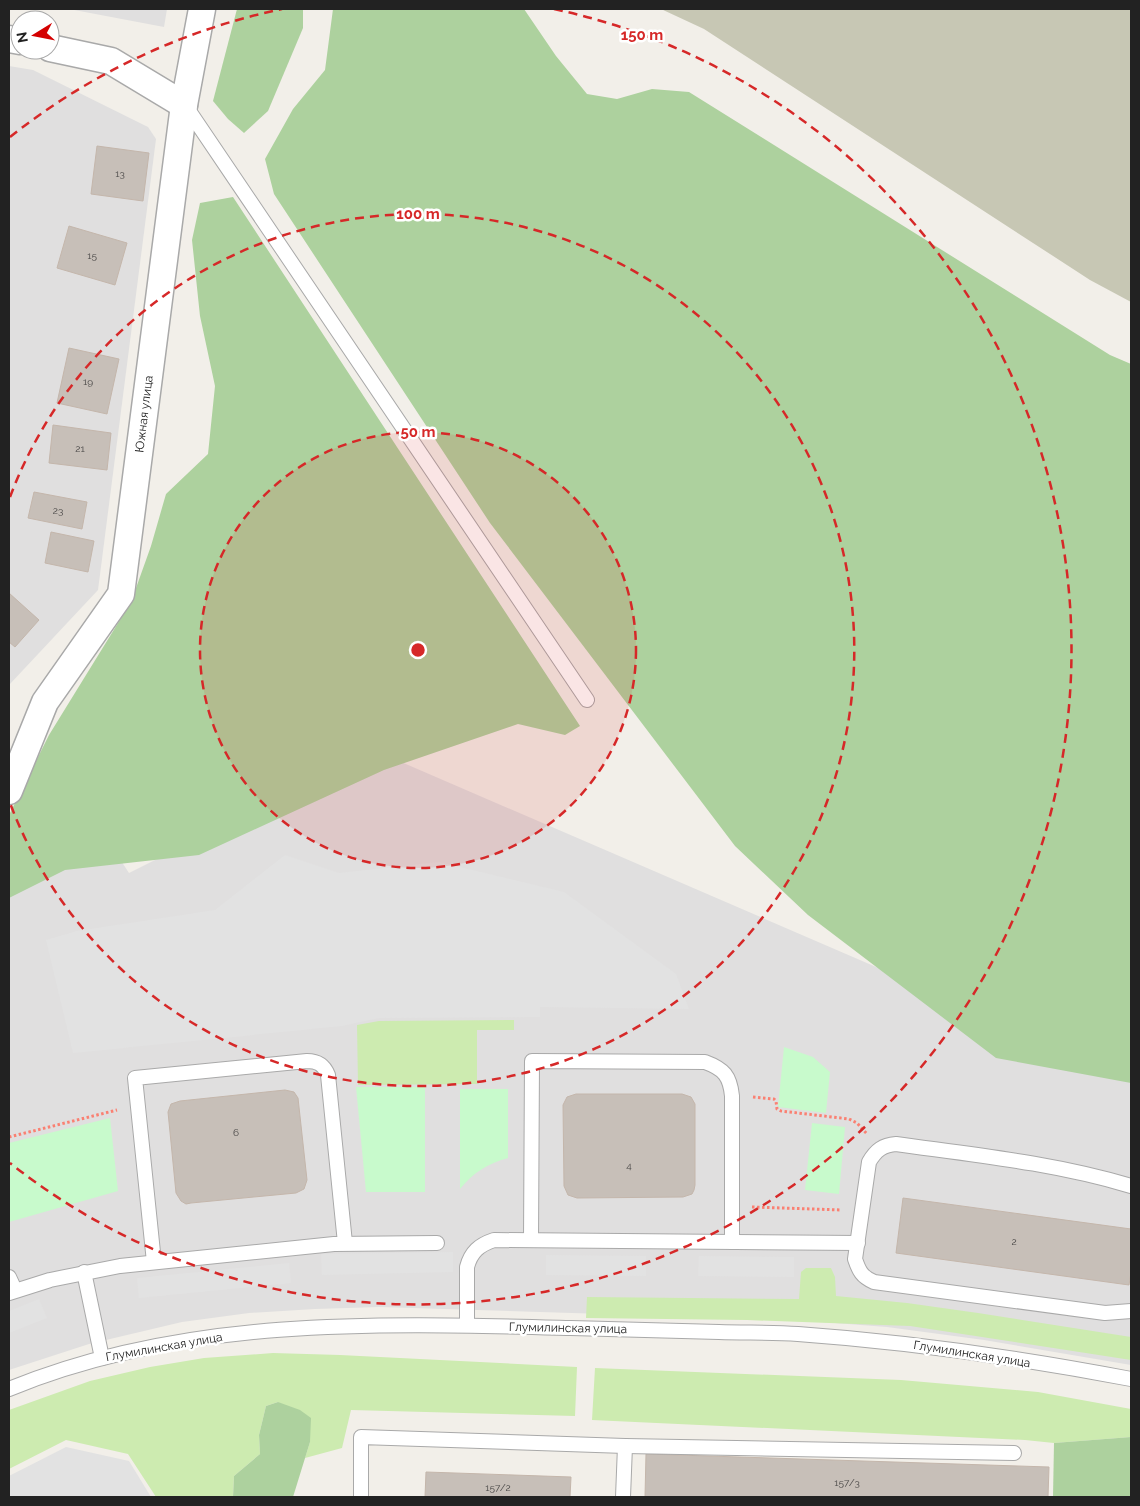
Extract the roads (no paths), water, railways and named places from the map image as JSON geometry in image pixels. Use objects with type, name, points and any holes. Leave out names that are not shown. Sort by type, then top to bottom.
[{"type":"street","name":"Южная улица","points":[[9,791],[45,702],[121,594],[184,104],[202,9]]},
{"type":"street","points":[[60,50],[111,61],[184,104]]},
{"type":"lane","points":[[184,104],[587,700]]},
{"type":"lane","points":[[154,1262],[135,1078],[306,1061],[314,1061],[320,1064],[326,1069],[328,1075],[345,1243]]},
{"type":"lane","points":[[531,1240],[532,1061],[705,1062],[717,1066],[726,1075],[731,1084],[732,1242]]},
{"type":"lane","points":[[1131,1186],[1099,1176],[1048,1165],[896,1144],[886,1145],[873,1154],[869,1162],[856,1259],[858,1271],[874,1282],[1105,1313],[1131,1311]]},
{"type":"lane","points":[[467,1325],[467,1267],[469,1259],[484,1243],[494,1240],[858,1242]]},
{"type":"lane","points":[[11,1287],[84,1272],[154,1262],[345,1243],[437,1243]]},
{"type":"lane","points":[[84,1272],[102,1358]]},
{"type":"lane","name":"Глумилинская улица","points":[[9,1389],[39,1377],[102,1358],[179,1342],[271,1331],[380,1325],[467,1325],[794,1334],[973,1352],[1131,1380]]},
{"type":"lane","points":[[361,1497],[362,1437],[626,1446],[1014,1452]]},
{"type":"lane","points":[[623,1497],[626,1446]]}]
